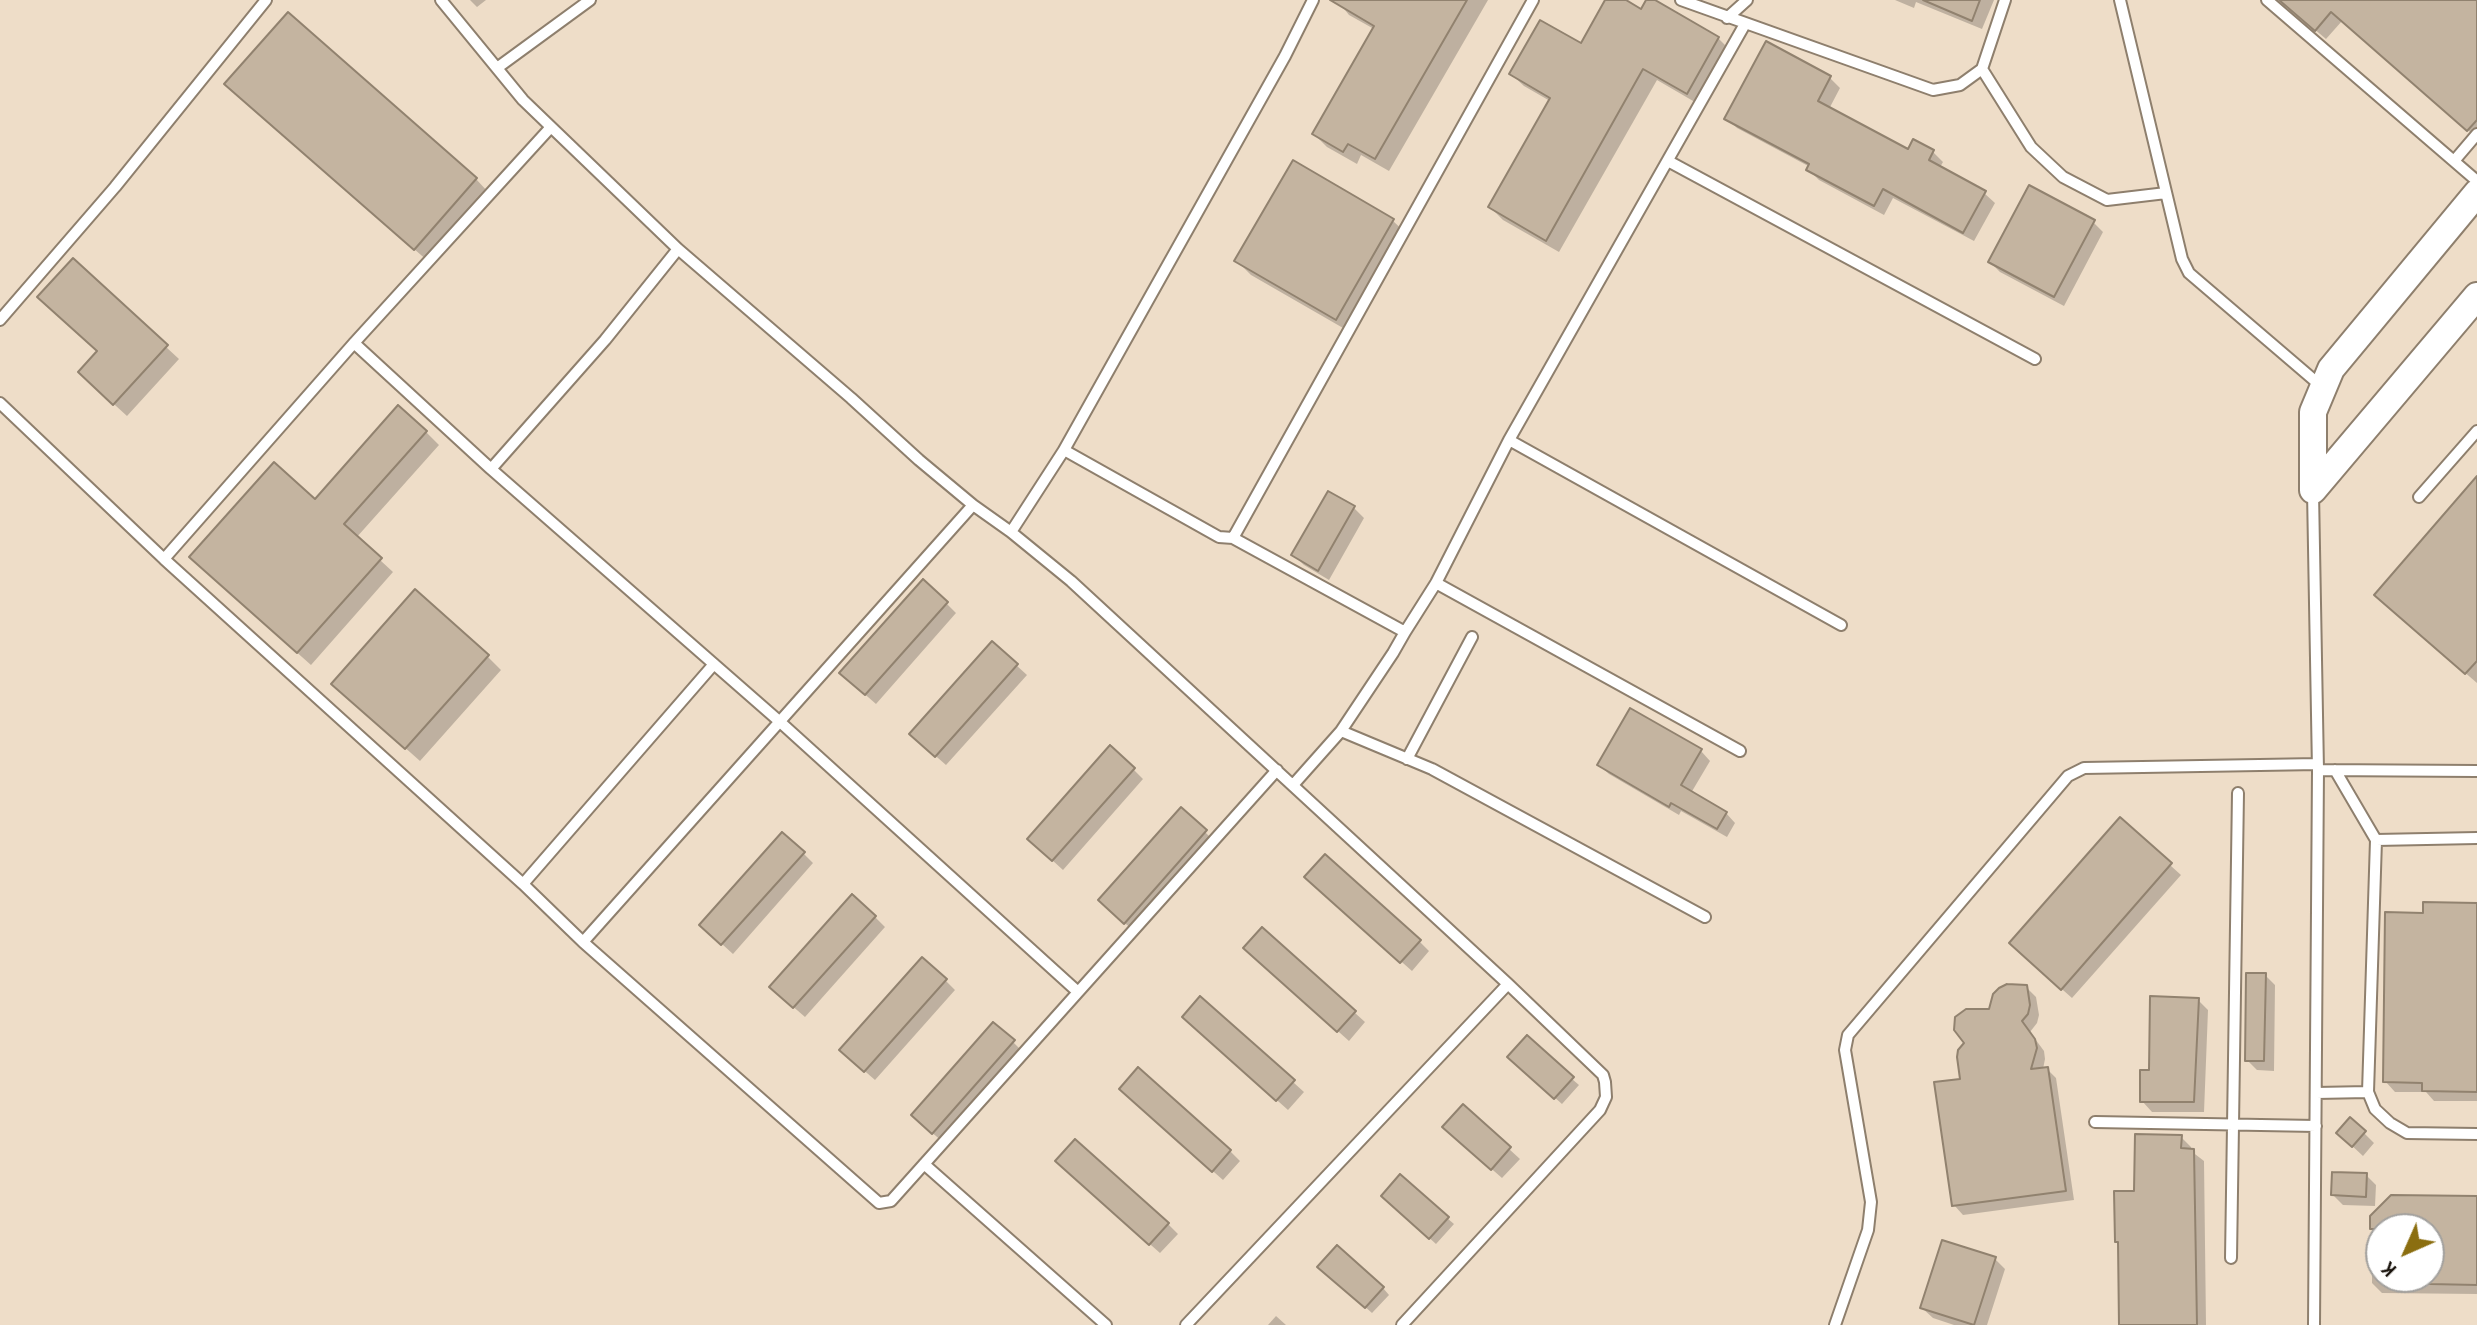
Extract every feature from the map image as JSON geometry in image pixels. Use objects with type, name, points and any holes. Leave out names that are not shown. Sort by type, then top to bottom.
[{"type":"street","points":[[2313,490],[2313,412],[2331,369],[2477,193]]},
{"type":"street","points":[[2313,490],[2477,296]]},
{"type":"lane","points":[[0,320],[115,187],[266,0]]},
{"type":"lane","points":[[441,0],[523,100],[678,249],[973,505],[1071,581],[1603,1075],[1606,1097],[1600,1110],[1402,1325]]},
{"type":"lane","points":[[497,68],[590,0]]},
{"type":"lane","points":[[1011,532],[1064,450],[1285,56],[1313,0]]},
{"type":"lane","points":[[1233,538],[1533,0]]},
{"type":"lane","points":[[1681,0],[1933,90],[1960,85],[1982,69],[2005,0]]},
{"type":"lane","points":[[1727,18],[1747,0]]},
{"type":"lane","points":[[2120,0],[2182,259],[2189,273],[2323,387]]},
{"type":"lane","points":[[2267,0],[2477,181]]},
{"type":"lane","points":[[1293,785],[1341,731],[1436,583],[1509,440],[1745,24]]},
{"type":"lane","points":[[1982,69],[2031,147],[2063,177],[2107,200],[2166,193]]},
{"type":"lane","points":[[164,559],[354,343],[551,127]]},
{"type":"lane","points":[[2454,161],[2477,134]]},
{"type":"lane","points":[[1668,161],[2035,359]]},
{"type":"lane","points":[[491,469],[605,340],[678,249]]},
{"type":"lane","points":[[354,343],[1078,992]]},
{"type":"lane","points":[[0,403],[164,559],[583,942],[879,1203],[891,1201],[1277,770]]},
{"type":"lane","points":[[2419,497],[2477,431]]},
{"type":"lane","points":[[1509,440],[1841,625]]},
{"type":"lane","points":[[1064,450],[1219,537],[1233,538],[1405,632]]},
{"type":"lane","points":[[2313,490],[2318,767],[2314,1325]]},
{"type":"lane","points":[[583,942],[973,505]]},
{"type":"lane","points":[[1436,583],[1740,751]]},
{"type":"lane","points":[[1407,759],[1472,637]]},
{"type":"lane","points":[[523,884],[714,664]]},
{"type":"lane","points":[[1341,731],[1432,769],[1705,917]]},
{"type":"lane","points":[[1835,1325],[1868,1230],[1871,1202],[1845,1050],[1848,1035],[2068,776],[2084,768],[2318,767],[2335,770],[2477,771]]},
{"type":"lane","points":[[2335,770],[2376,840],[2368,1092],[2375,1109],[2407,1133],[2477,1134]]},
{"type":"lane","points":[[2231,1258],[2238,793]]},
{"type":"lane","points":[[2376,840],[2477,838]]},
{"type":"lane","points":[[1186,1325],[1508,984]]},
{"type":"lane","points":[[2316,1093],[2368,1092]]},
{"type":"lane","points":[[2095,1122],[2316,1126]]},
{"type":"lane","points":[[924,1164],[1106,1325]]},
{"type":"building","points":[[1330,0],[1467,0],[1375,159],[1348,144],[1343,152],[1312,134],[1374,26]]},
{"type":"building","points":[[1605,0],[1626,0],[1641,9],[1646,0],[1655,0],[1719,37],[1687,94],[1643,69],[1546,241],[1488,207],[1550,98],[1509,74],[1540,20],[1581,43]]},
{"type":"building","points":[[1923,0],[1980,0],[1972,21]]},
{"type":"building","points":[[2279,0],[2477,0],[2477,120],[2467,131],[2331,12],[2315,31]]},
{"type":"building","points":[[288,12],[477,178],[414,250],[224,84]]},
{"type":"building","points":[[1766,41],[1831,76],[1818,101],[1908,149],[1913,139],[1934,150],[1929,160],[1986,191],[1963,233],[1883,189],[1874,206],[1806,170],[1809,164],[1724,119]]},
{"type":"building","points":[[1293,160],[1394,219],[1336,320],[1234,261]]},
{"type":"building","points":[[2029,185],[2095,220],[2054,297],[1988,262]]},
{"type":"building","points":[[73,258],[168,345],[113,405],[78,372],[97,351],[37,297]]},
{"type":"building","points":[[398,405],[427,431],[344,524],[382,558],[297,653],[189,557],[274,462],[315,499]]},
{"type":"building","points":[[2477,476],[2477,661],[2465,674],[2374,595]]},
{"type":"building","points":[[1328,491],[1355,506],[1318,571],[1291,555]]},
{"type":"building","points":[[923,579],[948,602],[865,695],[839,673]]},
{"type":"building","points":[[415,589],[489,655],[405,749],[331,684]]},
{"type":"building","points":[[992,641],[1018,664],[935,757],[909,734]]},
{"type":"building","points":[[1630,708],[1702,749],[1681,785],[1727,812],[1717,829],[1671,803],[1669,807],[1597,765]]},
{"type":"building","points":[[1110,745],[1135,768],[1052,861],[1027,839]]},
{"type":"building","points":[[1181,807],[1207,830],[1124,924],[1098,900]]},
{"type":"building","points":[[2120,817],[2172,863],[2061,990],[2009,943]]},
{"type":"building","points":[[782,832],[805,852],[721,945],[699,925]]},
{"type":"building","points":[[1325,854],[1421,940],[1400,963],[1304,877]]},
{"type":"building","points":[[852,894],[876,916],[793,1008],[769,987]]},
{"type":"building","points":[[2423,902],[2477,903],[2477,1092],[2422,1091],[2422,1083],[2383,1082],[2385,912],[2423,913]]},
{"type":"building","points":[[1262,927],[1356,1011],[1337,1032],[1243,948]]},
{"type":"building","points":[[922,957],[947,979],[864,1072],[839,1050]]},
{"type":"building","points":[[2246,973],[2266,973],[2264,1061],[2245,1061]]},
{"type":"building","points":[[2007,984],[2027,985],[2030,1005],[2022,1021],[2035,1039],[2037,1048],[2031,1069],[2048,1067],[2066,1191],[1952,1206],[1934,1082],[1960,1079],[1957,1057],[1964,1043],[1954,1030],[1955,1017],[1966,1009],[1989,1009],[1993,994]]},
{"type":"building","points":[[1200,996],[1295,1080],[1276,1101],[1182,1017]]},
{"type":"building","points":[[2150,996],[2199,998],[2194,1102],[2140,1102],[2140,1070],[2149,1070]]},
{"type":"building","points":[[993,1022],[1015,1040],[932,1134],[911,1115]]},
{"type":"building","points":[[1527,1035],[1574,1077],[1554,1099],[1507,1057]]},
{"type":"building","points":[[1138,1067],[1231,1150],[1212,1172],[1119,1089]]},
{"type":"building","points":[[1463,1104],[1511,1147],[1491,1170],[1442,1127]]},
{"type":"building","points":[[2350,1117],[2366,1131],[2352,1147],[2336,1133]]},
{"type":"building","points":[[2135,1134],[2182,1135],[2181,1148],[2194,1149],[2197,1325],[2119,1325],[2114,1191],[2134,1191]]},
{"type":"building","points":[[1075,1139],[1169,1223],[1149,1245],[1055,1161]]},
{"type":"building","points":[[2332,1172],[2367,1173],[2366,1197],[2331,1195]]},
{"type":"building","points":[[1400,1174],[1449,1217],[1429,1239],[1381,1196]]},
{"type":"building","points":[[2391,1195],[2477,1196],[2477,1285],[2445,1284],[2445,1213],[2373,1213]]},
{"type":"building","points":[[1942,1240],[1996,1257],[1974,1325],[1920,1308]]},
{"type":"building","points":[[1337,1245],[1384,1287],[1365,1308],[1317,1267]]}]
